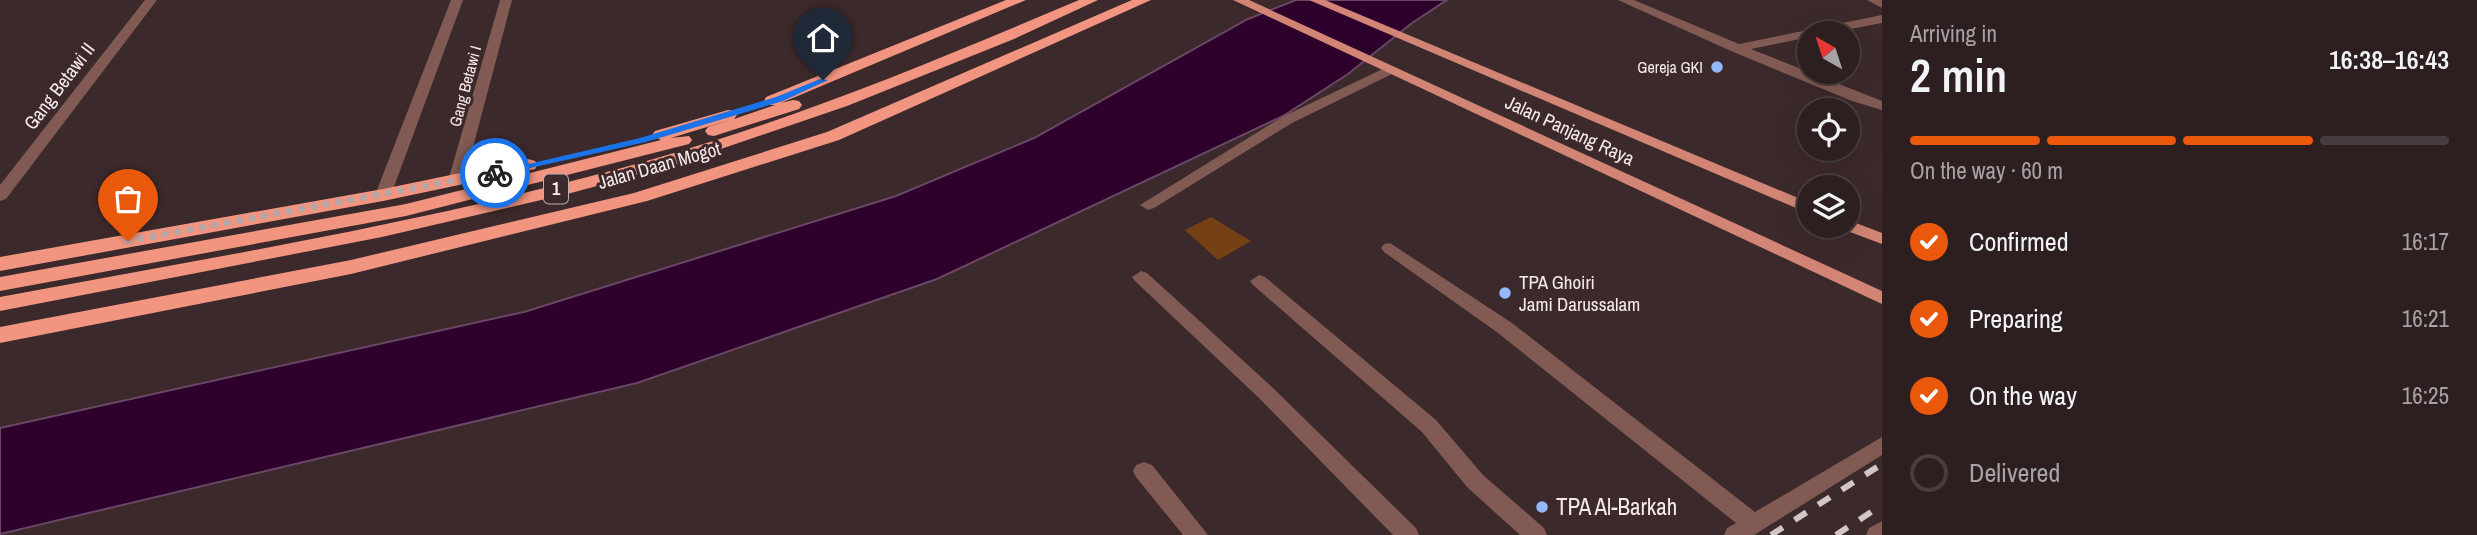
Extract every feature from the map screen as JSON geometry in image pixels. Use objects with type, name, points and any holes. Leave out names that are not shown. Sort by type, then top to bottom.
[{"type":"highway","name":"Jalan Daan Mogot","points":[[0,264],[456,181],[642,140],[779,99],[1019,0]]},
{"type":"highway","name":"Jalan Daan Mogot","points":[[0,284],[406,210],[623,156],[718,130],[804,101],[1058,0]]},
{"type":"highway","name":"Jalan Daan Mogot","points":[[0,304],[402,228],[613,175],[757,133],[890,83],[1091,0]]},
{"type":"highway","name":"Jalan Daan Mogot","points":[[0,335],[351,267],[640,197],[834,136],[1144,0]]},
{"type":"main road","name":"Jalan Panjang Raya","points":[[1239,0],[1882,298]]},
{"type":"main road","name":"Jalan Panjang Raya","points":[[1315,0],[1797,204]]},
{"type":"main road","points":[[1860,230],[1882,239]]},
{"type":"street","name":"Gang Betawi II","points":[[0,196],[151,0]]},
{"type":"street","points":[[383,195],[457,0]]},
{"type":"street","name":"Gang Betawi I","points":[[456,181],[506,0]]},
{"type":"street","points":[[1624,0],[1857,98],[1882,106]]},
{"type":"street","points":[[1873,0],[1882,4]]},
{"type":"street","points":[[1736,48],[1882,19]]},
{"type":"street","points":[[1148,205],[1287,120],[1383,67]]},
{"type":"street","points":[[1390,248],[1434,277],[1480,314],[1505,328],[1745,529],[1882,445]]},
{"type":"street","points":[[1141,277],[1266,393],[1408,535]]},
{"type":"street","points":[[1259,281],[1429,426],[1475,481],[1536,535]]},
{"type":"street","points":[[1144,471],[1197,535]]},
{"type":"street","points":[[1877,535],[1882,531]]},
{"type":"shaded area","points":[[1296,0],[1447,0],[1412,23],[1348,74],[1283,116],[937,279],[637,383],[0,534],[0,428],[524,312],[896,196],[1034,138],[1248,19]]},
{"type":"shaded area","points":[[1211,217],[1251,241],[1218,260],[1185,230]]},
{"type":"railway","points":[[1771,535],[1882,464]]},
{"type":"railway","points":[[1836,535],[1882,505]]},
{"type":"way so far","points":[[128,241],[495,173]]},
{"type":"place","name":"Gereja GKI","points":[[1717,67]]},
{"type":"place","name":"TPA Ghoiri Jami Darussalam","points":[[1505,293]]},
{"type":"place","name":"TPA Al-Barkah","points":[[1542,507]]},
{"type":"route","points":[[495,173],[642,140],[713,120],[779,99],[823,80]]}]
